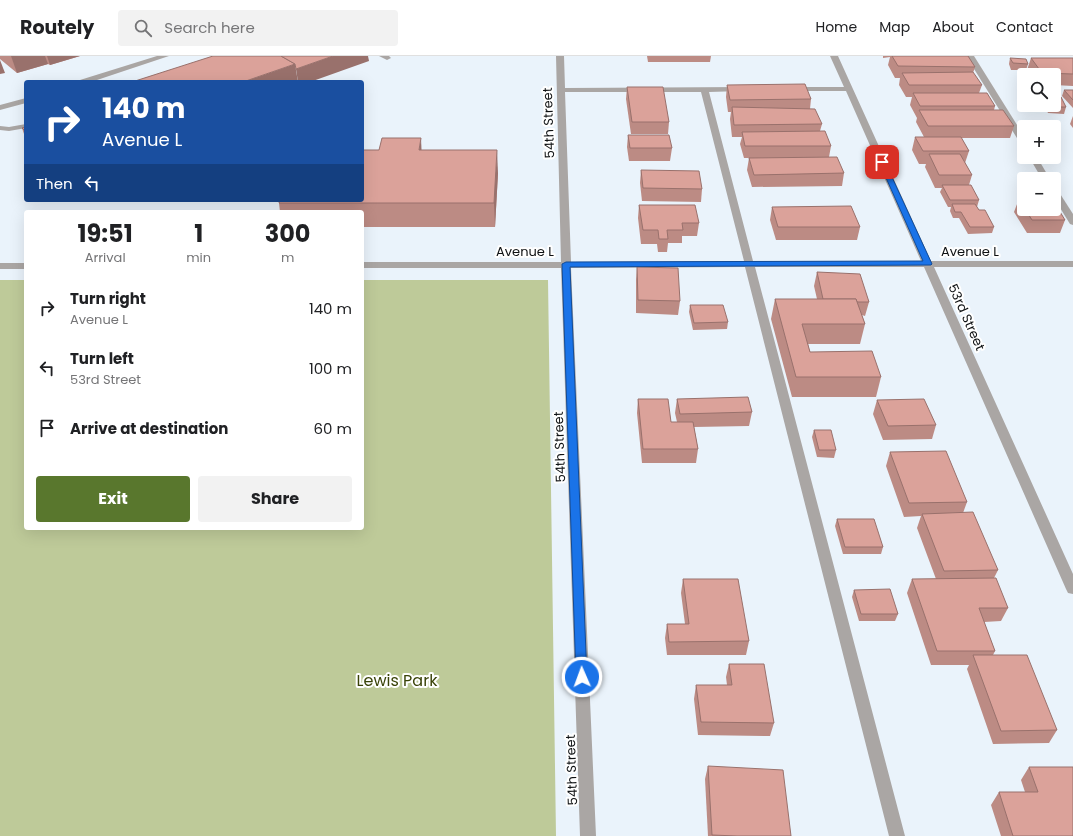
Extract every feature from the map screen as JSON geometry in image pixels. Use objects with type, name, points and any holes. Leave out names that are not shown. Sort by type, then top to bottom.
[{"type":"street","points":[[89,80],[165,56]]},
{"type":"street","name":"54th Street","points":[[560,56],[566,264],[588,836]]},
{"type":"street","name":"53rd Street","points":[[834,56],[1073,589]]},
{"type":"street","points":[[970,56],[1017,132]]},
{"type":"street","points":[[704,89],[897,836]]},
{"type":"street","points":[[561,90],[750,89]]},
{"type":"street","points":[[781,89],[849,89]]},
{"type":"street","points":[[0,108],[24,101]]},
{"type":"street","points":[[0,128],[9,129],[24,126]]},
{"type":"street","points":[[1061,202],[1073,222]]},
{"type":"street","name":"Avenue L","points":[[364,265],[1073,264]]},
{"type":"street","points":[[0,266],[24,266]]},
{"type":"green space","name":"Lewis Park","points":[[0,280],[24,280],[24,530],[364,530],[364,280],[548,280],[556,836],[0,836]]},
{"type":"building","points":[[213,56],[281,56],[295,64],[249,80],[138,80]]},
{"type":"building","points":[[281,56],[333,56],[296,69],[295,64]]},
{"type":"building","points":[[892,56],[968,56],[975,67],[898,66]]},
{"type":"building","points":[[1010,58],[1026,59],[1028,64],[1013,63]]},
{"type":"building","points":[[1031,58],[1073,58],[1073,74],[1061,74],[1061,68],[1038,68]]},
{"type":"building","points":[[973,72],[982,85],[909,85],[902,73]]},
{"type":"building","points":[[805,84],[811,99],[730,100],[727,85]]},
{"type":"building","points":[[627,87],[663,87],[669,122],[632,122]]},
{"type":"building","points":[[1064,90],[1073,90],[1073,100]]},
{"type":"building","points":[[913,93],[987,93],[995,106],[920,106]]},
{"type":"building","points":[[1061,97],[1066,107],[1061,107]]},
{"type":"building","points":[[732,107],[815,109],[822,124],[734,125]]},
{"type":"building","points":[[919,110],[1003,110],[1014,126],[928,126]]},
{"type":"building","points":[[825,131],[831,146],[745,146],[742,132]]},
{"type":"building","points":[[628,135],[669,135],[672,148],[630,148]]},
{"type":"building","points":[[915,137],[961,137],[969,151],[923,151]]},
{"type":"building","points":[[382,138],[421,138],[419,150],[497,150],[494,203],[279,203],[364,202],[364,150],[379,150]]},
{"type":"building","points":[[929,154],[960,154],[972,175],[939,175]]},
{"type":"building","points":[[837,157],[844,173],[754,175],[749,158]]},
{"type":"building","points":[[641,170],[699,171],[702,189],[643,188]]},
{"type":"building","points":[[942,185],[971,185],[979,200],[950,200]]},
{"type":"building","points":[[952,204],[975,204],[979,210],[985,210],[994,227],[970,227],[961,212],[955,212]]},
{"type":"building","points":[[639,205],[695,205],[699,223],[682,223],[683,230],[667,230],[668,239],[659,239],[658,230],[643,230]]},
{"type":"building","points":[[851,206],[860,227],[778,227],[772,207]]},
{"type":"building","points":[[1061,213],[1065,220],[1032,220],[1029,216],[1061,216]]},
{"type":"building","points":[[637,267],[678,268],[680,301],[638,300]]},
{"type":"building","points":[[817,272],[860,274],[869,302],[857,302],[856,299],[823,299]]},
{"type":"building","points":[[775,299],[856,299],[865,324],[802,324],[810,352],[872,351],[881,377],[796,377]]},
{"type":"building","points":[[690,305],[723,305],[728,322],[694,323]]},
{"type":"building","points":[[748,397],[752,412],[680,414],[677,399]]},
{"type":"building","points":[[638,399],[668,399],[671,422],[693,422],[698,449],[643,449]]},
{"type":"building","points":[[924,399],[936,425],[888,426],[877,400]]},
{"type":"building","points":[[814,430],[831,430],[836,450],[819,450]]},
{"type":"building","points":[[946,451],[967,502],[909,503],[890,452]]},
{"type":"building","points":[[973,512],[998,570],[944,571],[922,514]]},
{"type":"building","points":[[837,519],[874,519],[883,547],[845,547]]},
{"type":"building","points":[[996,578],[1008,608],[979,608],[995,651],[937,651],[912,579]]},
{"type":"building","points":[[683,579],[738,579],[749,641],[669,642],[667,624],[689,624]]},
{"type":"building","points":[[890,589],[898,614],[861,614],[854,590]]},
{"type":"building","points":[[973,655],[1027,655],[1057,730],[1001,731]]},
{"type":"building","points":[[729,664],[764,664],[774,723],[701,722],[696,685],[732,685]]},
{"type":"building","points":[[708,766],[783,770],[791,836],[712,835]]},
{"type":"building","points":[[1029,767],[1073,767],[1073,836],[1013,836],[999,792],[1038,792]]},
{"type":"route","points":[[582,677],[566,264],[928,264],[882,162]]}]
